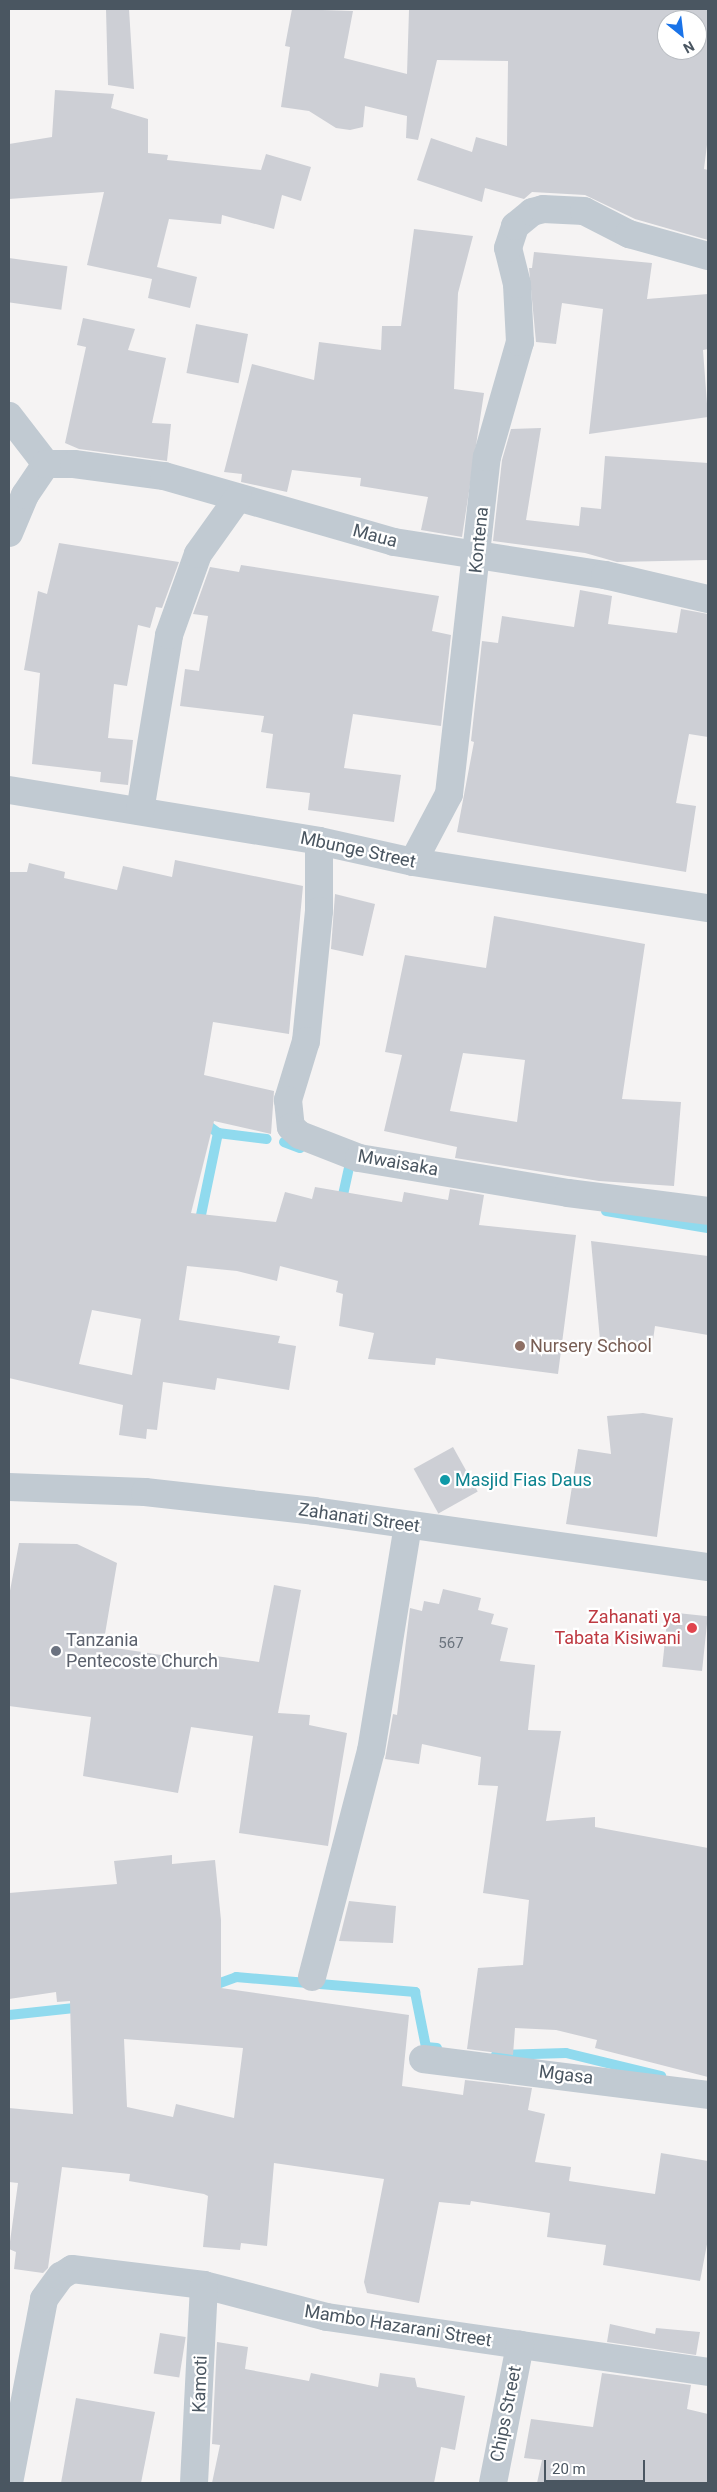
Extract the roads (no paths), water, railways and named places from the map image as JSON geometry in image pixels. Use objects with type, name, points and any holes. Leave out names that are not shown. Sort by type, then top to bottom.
[{"type":"street","name":"Kontena","points":[[412,862],[449,794],[487,457],[520,342],[517,284],[508,248],[510,236],[522,218],[543,209],[584,211],[629,234],[708,256]]},
{"type":"street","points":[[9,416],[46,464],[25,495],[9,533]]},
{"type":"street","name":"Maua","points":[[46,464],[74,464],[164,476],[394,542],[477,558],[606,575],[708,600]]},
{"type":"street","points":[[140,811],[169,635],[198,554],[238,498]]},
{"type":"street","name":"Mbunge Street","points":[[9,790],[319,841],[412,862],[708,908]]},
{"type":"street","name":"Mwaisaka","points":[[319,841],[319,911],[306,1041],[288,1100],[291,1127],[300,1135],[359,1158],[568,1194],[708,1211]]},
{"type":"street","name":"Zahanati Street","points":[[9,1487],[145,1492],[408,1525],[708,1568]]},
{"type":"street","points":[[312,1977],[371,1751],[408,1525]]},
{"type":"street","name":"Mgasa","points":[[423,2059],[708,2095]]},
{"type":"street","name":"Mambo Hazarani Street","points":[[9,2483],[44,2299],[61,2276],[72,2269],[204,2285],[327,2318],[708,2372]]},
{"type":"street","name":"Kamoti","points":[[194,2483],[204,2285]]},
{"type":"street","name":"Chips Street","points":[[493,2483],[520,2345]]},
{"type":"waterway","points":[[202,1121],[218,1133],[267,1139]]},
{"type":"waterway","points":[[201,1215],[218,1133]]},
{"type":"waterway","points":[[284,1142],[300,1148]]},
{"type":"waterway","points":[[341,1204],[350,1163]]},
{"type":"waterway","points":[[606,1211],[708,1228]]},
{"type":"waterway","points":[[209,1987],[236,1977],[415,1992],[426,2047],[437,2048]]},
{"type":"waterway","points":[[9,2015],[84,2007]]},
{"type":"waterway","points":[[496,2055],[566,2053],[661,2076]]},
{"type":"place","name":"Nursery School","points":[[520,1346]]},
{"type":"place","name":"Masjid Fias Daus","points":[[445,1480]]},
{"type":"place","name":"Zahanati ya Tabata Kisiwani","points":[[692,1628]]},
{"type":"place","name":"Tanzania Pentecoste Church","points":[[56,1651]]}]
